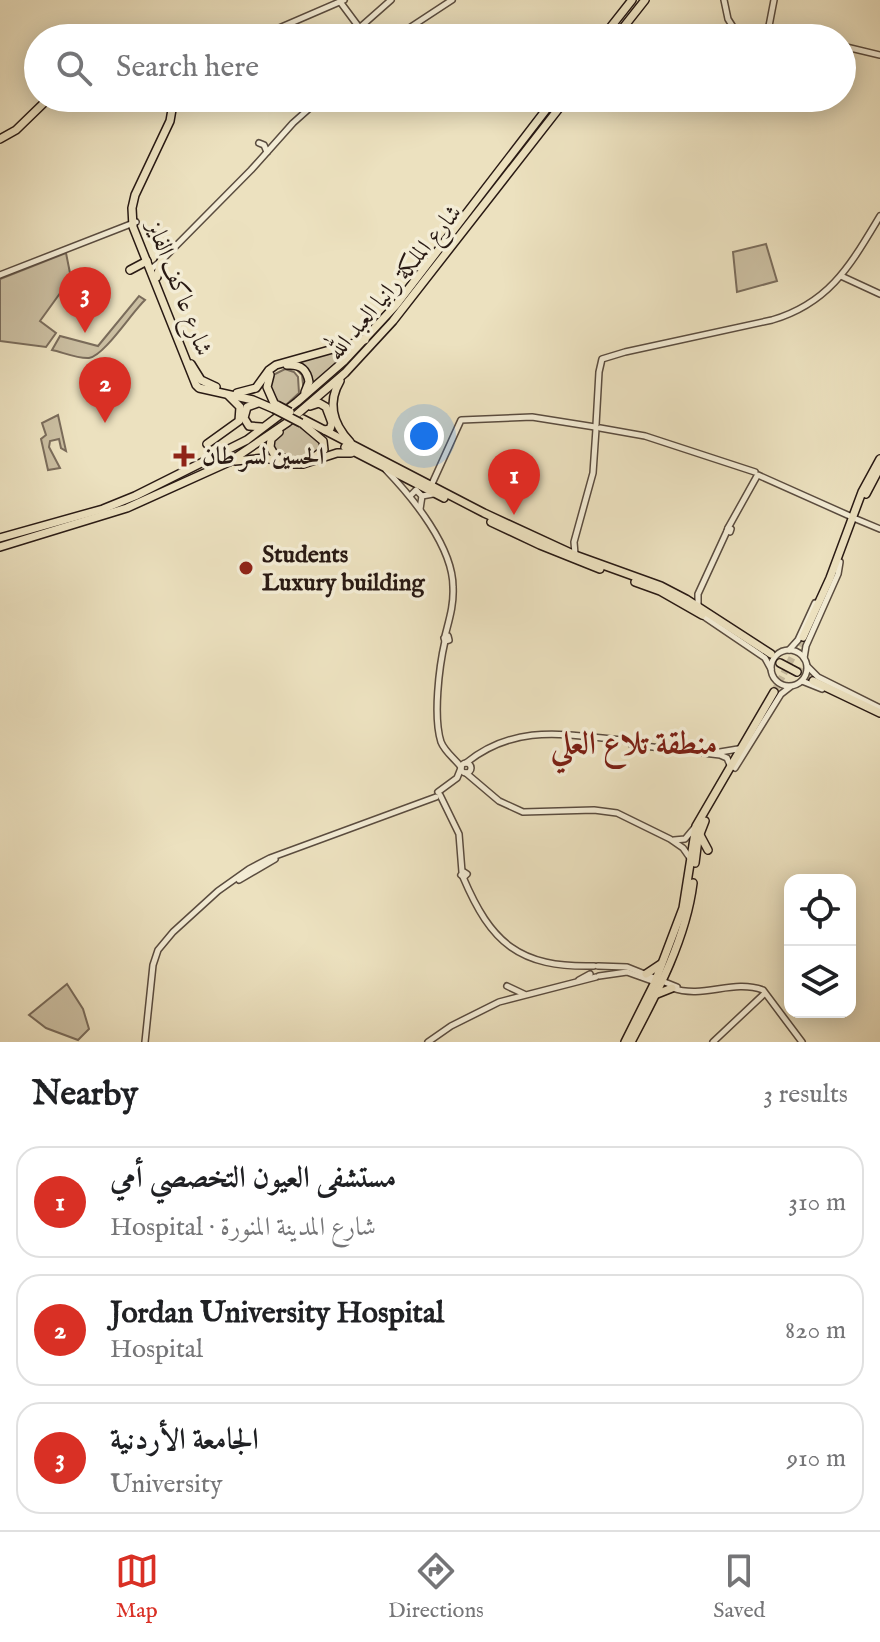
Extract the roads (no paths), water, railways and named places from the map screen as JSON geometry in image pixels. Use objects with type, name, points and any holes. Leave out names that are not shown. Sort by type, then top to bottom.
[{"type":"main road","points":[[613,24],[632,0]]},
{"type":"main road","points":[[626,24],[645,0]]},
{"type":"main road","points":[[0,139],[16,130],[35,112]]},
{"type":"main road","name":"شارع عاكف الفايز","points":[[172,112],[133,200],[135,224],[154,263],[195,383],[275,406]]},
{"type":"main road","name":"شارع الملكة رانيا العبد الله","points":[[0,538],[135,496],[236,446],[297,402],[367,339],[396,305],[544,112]]},
{"type":"main road","name":"شارع الملكة رانيا العبد الله","points":[[0,547],[127,508],[229,462],[288,422],[345,373],[393,321],[556,112]]},
{"type":"main road","name":"شارع عاكف الفايز","points":[[135,224],[138,189]]},
{"type":"main road","points":[[119,228],[132,214]]},
{"type":"main road","points":[[130,270],[154,263]]},
{"type":"main road","name":"شارع عاكف الفايز","points":[[154,263],[197,376],[222,391],[275,406],[303,422]]},
{"type":"main road","points":[[237,393],[256,388],[276,365],[367,339]]},
{"type":"main road","points":[[275,406],[267,387],[271,374],[279,368],[293,365],[305,370],[309,382],[297,402]]},
{"type":"main road","points":[[345,373],[334,391],[332,408],[340,429],[356,450]]},
{"type":"main road","points":[[222,391],[238,404],[240,418],[232,428],[208,445],[238,424],[249,405],[261,403]]},
{"type":"main road","points":[[304,408],[317,403],[326,407],[332,425],[330,429],[322,429]]},
{"type":"main road","points":[[244,414],[244,421],[249,426],[264,427]]},
{"type":"main road","points":[[288,422],[270,444],[274,454],[287,460],[308,459],[324,450],[322,439],[303,422]]},
{"type":"main road","points":[[303,422],[540,545],[660,591],[702,611]]},
{"type":"main road","points":[[303,422],[322,429],[386,469],[575,555],[661,586],[686,599],[768,654]]},
{"type":"main road","points":[[227,434],[231,444],[236,446]]},
{"type":"main road","points":[[229,462],[265,458],[297,465],[356,450]]},
{"type":"main road","points":[[803,641],[838,563],[868,478],[880,459]]},
{"type":"main road","points":[[854,518],[880,467]]},
{"type":"main road","points":[[39,524],[57,522]]},
{"type":"main road","points":[[780,659],[797,671]]},
{"type":"main road","points":[[813,679],[880,712]]},
{"type":"main road","points":[[652,994],[672,986],[665,964],[683,908],[698,829],[776,693]]},
{"type":"main road","points":[[698,829],[708,850]]},
{"type":"main road","points":[[628,1042],[658,981],[691,901],[698,829]]},
{"type":"main road","points":[[652,994],[646,976],[665,964]]},
{"type":"street","points":[[361,24],[389,0]]},
{"type":"street","points":[[415,24],[452,0]]},
{"type":"street","points":[[724,0],[731,24]]},
{"type":"street","points":[[769,24],[774,0]]},
{"type":"street","points":[[290,24],[341,3],[355,24]]},
{"type":"street","points":[[856,49],[880,55]]},
{"type":"street","points":[[154,263],[307,112]]},
{"type":"street","points":[[259,143],[266,146],[267,152]]},
{"type":"street","points":[[842,274],[880,216]]},
{"type":"street","points":[[0,275],[135,224]]},
{"type":"street","points":[[575,555],[574,542],[593,473],[600,376],[604,362],[628,352],[782,317],[806,305],[830,286],[849,267],[853,258]]},
{"type":"street","points":[[849,267],[853,279]]},
{"type":"street","points":[[842,274],[864,286]]},
{"type":"street","points":[[842,274],[880,294]]},
{"type":"street","points":[[422,496],[433,490],[461,420],[532,417],[645,436],[747,471],[880,529]]},
{"type":"street","points":[[386,469],[421,510],[453,579],[453,602],[439,690],[443,746],[466,768],[475,782],[502,803],[523,812],[611,812],[670,839],[683,848],[691,859]]},
{"type":"street","points":[[702,611],[698,594],[755,475]]},
{"type":"street","points":[[410,497],[416,490],[422,496],[421,510]]},
{"type":"street","points":[[563,549],[574,542]]},
{"type":"street","points":[[686,599],[698,594]]},
{"type":"street","points":[[792,685],[782,684],[773,673],[774,660],[780,659],[803,641],[806,674],[801,681]]},
{"type":"street","points":[[733,765],[738,749],[776,693],[813,679],[806,662],[796,651],[788,650]]},
{"type":"street","points":[[768,654],[780,659]]},
{"type":"street","points":[[768,654],[776,693]]},
{"type":"street","points":[[437,795],[481,752],[499,741],[527,735],[609,740],[722,755],[733,765]]},
{"type":"street","points":[[667,748],[724,752],[738,749]]},
{"type":"street","points":[[145,1042],[155,957],[168,937],[212,897],[249,869],[437,795],[459,781],[466,768]]},
{"type":"street","points":[[459,781],[475,782]]},
{"type":"street","points":[[437,795],[459,834],[464,874],[476,908],[516,952],[537,961],[580,966],[595,972],[627,972],[646,976]]},
{"type":"street","points":[[670,839],[683,840],[698,829]]},
{"type":"street","points":[[607,965],[605,969],[610,973]]},
{"type":"street","points":[[428,1042],[451,1026],[499,1003],[567,985],[607,965],[627,967],[691,993],[738,985],[767,993],[802,1042]]},
{"type":"street","points":[[499,1003],[507,987],[526,995]]},
{"type":"street","points":[[713,1042],[764,994]]},
{"type":"street","points":[[764,994],[778,1009]]},
{"type":"tunnel","points":[[774,692],[803,637]]},
{"type":"tunnel","points":[[798,670],[814,678]]},
{"type":"place","name":"الجامعة الأردنية","points":[[85,333]]},
{"type":"place","name":"Jordan University Hospital","points":[[105,423]]},
{"type":"place","name":"الحسين لسر طان","points":[[184,456]]},
{"type":"place","name":"مستشفى العيون التخصصي أمي","points":[[514,515]]},
{"type":"place","name":"Students Luxury building","points":[[246,568]]},
{"type":"district","name":"منطقة تلاع العلي","points":[[634,743]]}]
